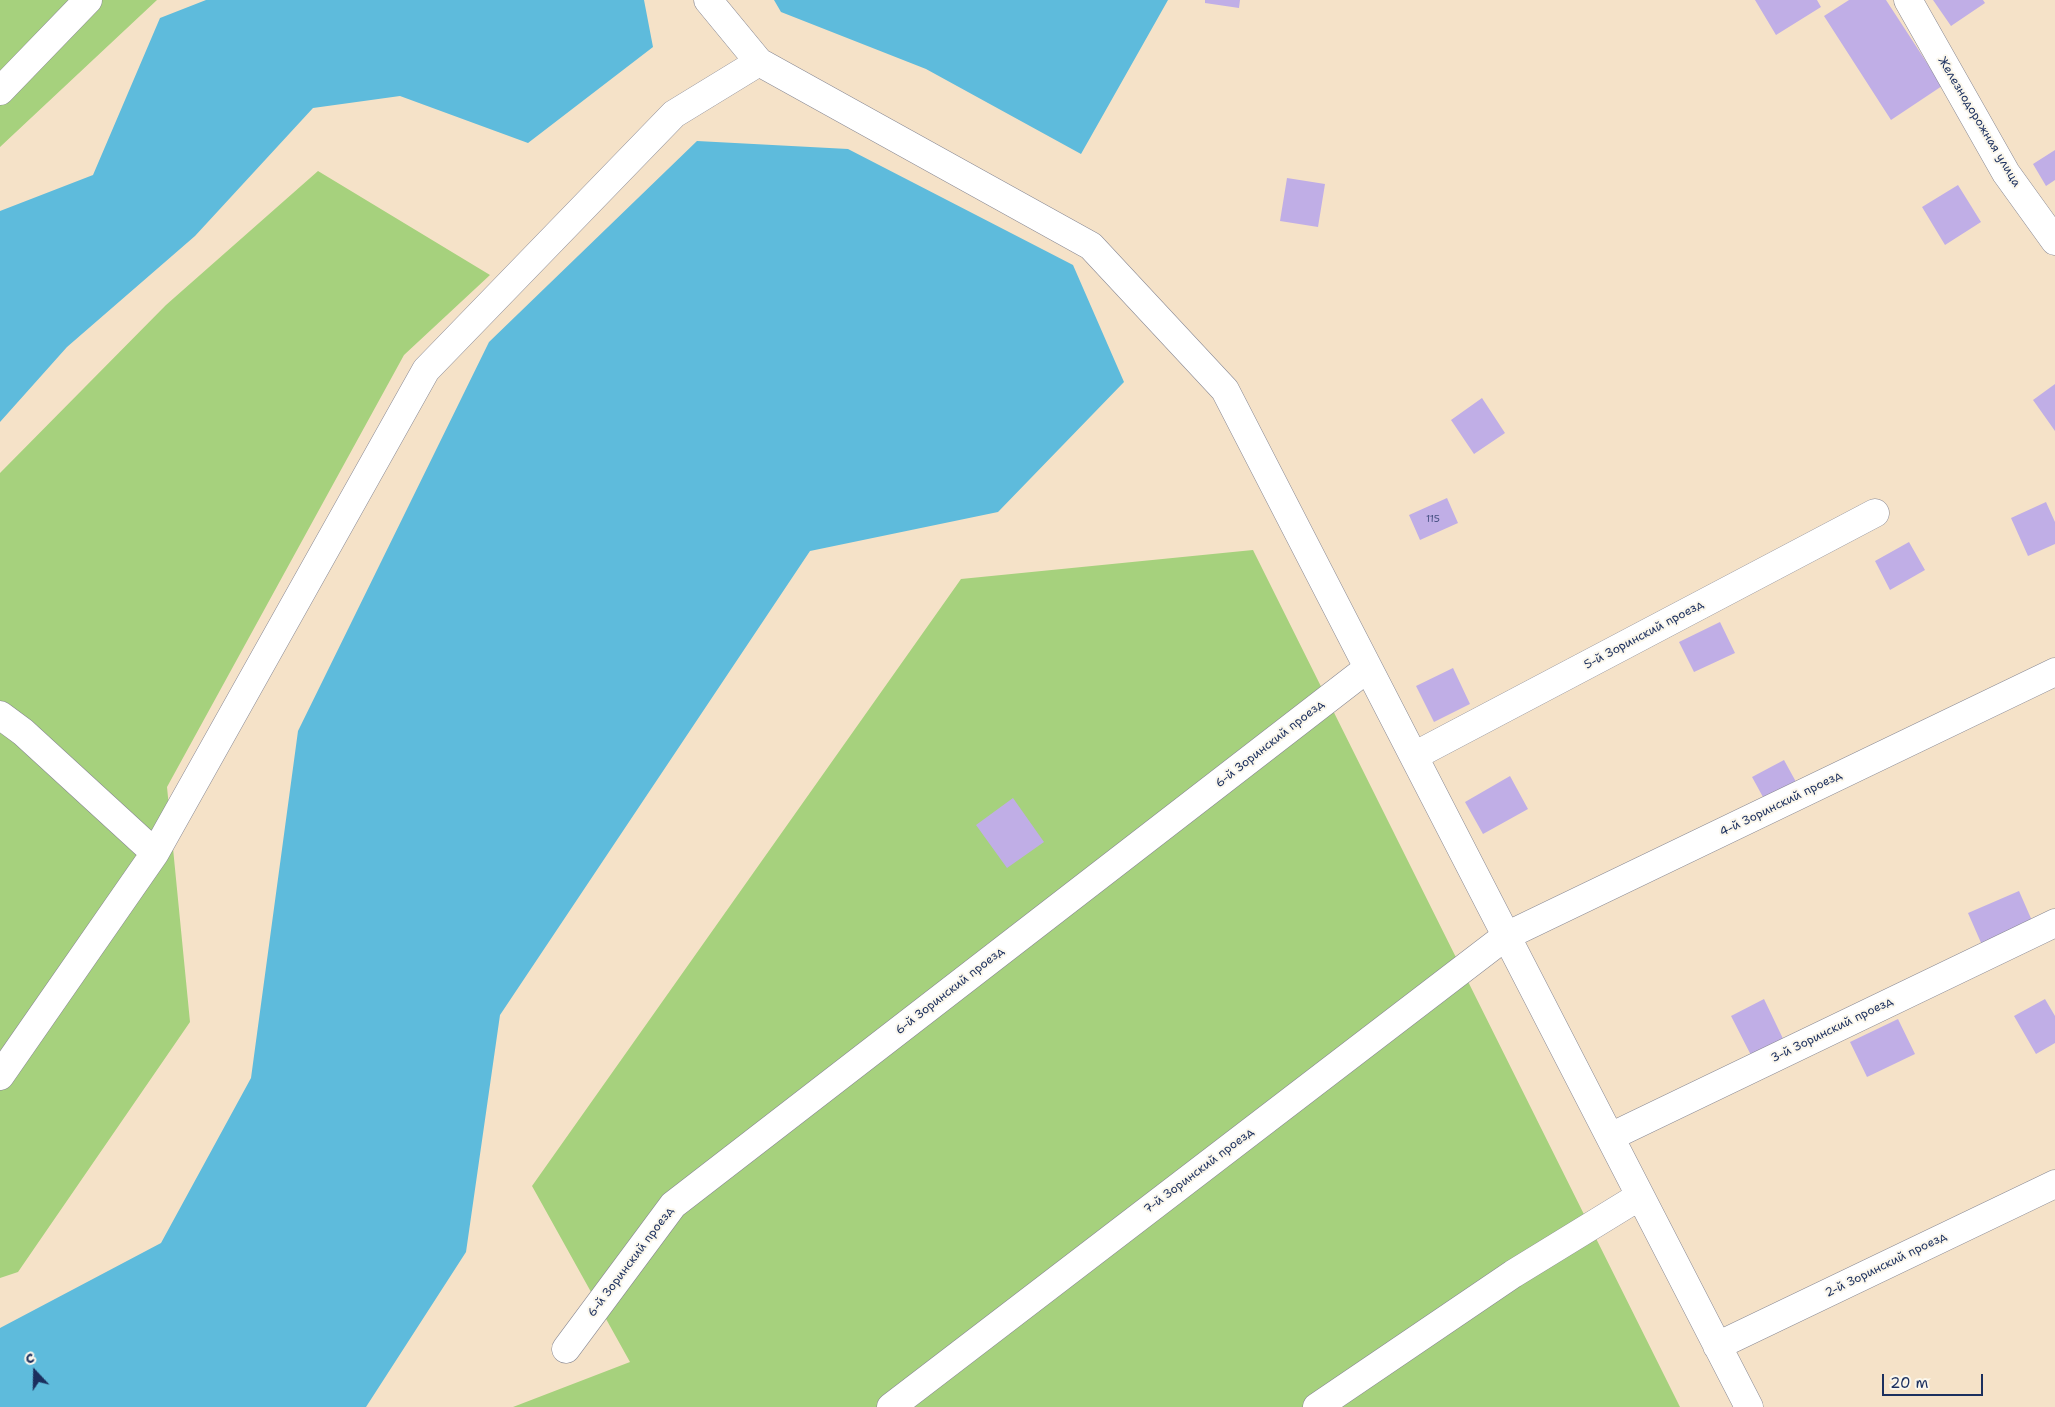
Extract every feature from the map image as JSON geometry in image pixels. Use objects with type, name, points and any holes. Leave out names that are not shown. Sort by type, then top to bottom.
[{"type":"street","points":[[0,91],[88,0]]},
{"type":"street","points":[[708,0],[759,62],[1091,246],[1225,390],[1748,1407]]},
{"type":"street","name":"Железнодорожная улица","points":[[1908,0],[2006,173],[2055,241]]},
{"type":"street","points":[[0,1076],[155,853],[426,370],[674,114],[759,62]]},
{"type":"street","name":"5-й Зоринский проезд","points":[[1414,756],[1875,514]]},
{"type":"street","name":"6-й Зоринский проезд","points":[[566,1349],[673,1205],[1368,668]]},
{"type":"street","name":"4-й Зоринский проезд","points":[[1506,936],[2055,672]]},
{"type":"street","points":[[0,715],[23,732],[155,853]]},
{"type":"street","name":"3-й Зоринский проезд","points":[[1610,1137],[2055,923]]},
{"type":"street","name":"7-й Зоринский проезд","points":[[891,1407],[1506,936]]},
{"type":"street","name":"2-й Зоринский проезд","points":[[1717,1346],[2055,1184]]},
{"type":"street","points":[[1317,1407],[1513,1274],[1640,1196]]},
{"type":"green space","points":[[0,0],[157,0],[0,147]]},
{"type":"green space","points":[[318,171],[490,275],[404,355],[167,787],[190,1022],[18,1272],[0,1278],[0,473],[166,305]]},
{"type":"green space","points":[[1253,550],[1680,1407],[513,1407],[630,1362],[532,1186],[961,579]]},
{"type":"water","points":[[206,0],[644,0],[653,47],[528,143],[400,96],[313,108],[195,236],[67,347],[0,422],[0,211],[93,175],[160,18]]},
{"type":"water","points":[[774,0],[1168,0],[1081,154],[926,69],[781,12]]},
{"type":"water","points":[[697,141],[848,149],[1073,265],[1124,382],[998,512],[810,551],[500,1015],[466,1252],[366,1407],[0,1407],[0,1328],[161,1243],[251,1078],[298,731],[489,342]]},
{"type":"building","points":[[1205,0],[1240,0],[1239,8],[1205,3]]},
{"type":"building","points":[[1755,0],[1817,0],[1821,7],[1776,35]]},
{"type":"building","points":[[1849,0],[1886,0],[1942,86],[1891,120],[1824,16]]},
{"type":"building","points":[[1933,0],[1983,0],[1985,3],[1951,26]]},
{"type":"building","points":[[2055,150],[2055,180],[2046,186],[2033,164]]},
{"type":"building","points":[[1287,178],[1325,184],[1318,227],[1280,221]]},
{"type":"building","points":[[1958,185],[1981,222],[1945,245],[1922,207]]},
{"type":"building","points":[[2055,384],[2055,431],[2033,400]]},
{"type":"building","points":[[1482,398],[1505,433],[1474,454],[1451,420]]},
{"type":"building","points":[[1447,498],[1458,523],[1420,540],[1409,515]]},
{"type":"building","points":[[2046,502],[2055,522],[2055,544],[2028,556],[2011,518]]},
{"type":"building","points":[[1909,542],[1925,570],[1890,590],[1875,561]]},
{"type":"building","points":[[1720,622],[1735,653],[1694,672],[1679,642]]},
{"type":"building","points":[[1453,668],[1470,704],[1434,722],[1416,686]]},
{"type":"building","points":[[1784,760],[1801,791],[1769,808],[1752,777]]},
{"type":"building","points":[[1510,776],[1528,809],[1483,834],[1465,802]]},
{"type":"building","points":[[1013,798],[1044,842],[1007,868],[976,825]]},
{"type":"building","points":[[2019,891],[2033,923],[1982,945],[1968,913]]},
{"type":"building","points":[[1764,999],[1787,1047],[1755,1063],[1731,1016]]},
{"type":"building","points":[[2045,999],[2055,1016],[2055,1043],[2036,1054],[2014,1016]]},
{"type":"building","points":[[1898,1019],[1915,1054],[1867,1077],[1850,1042]]}]
